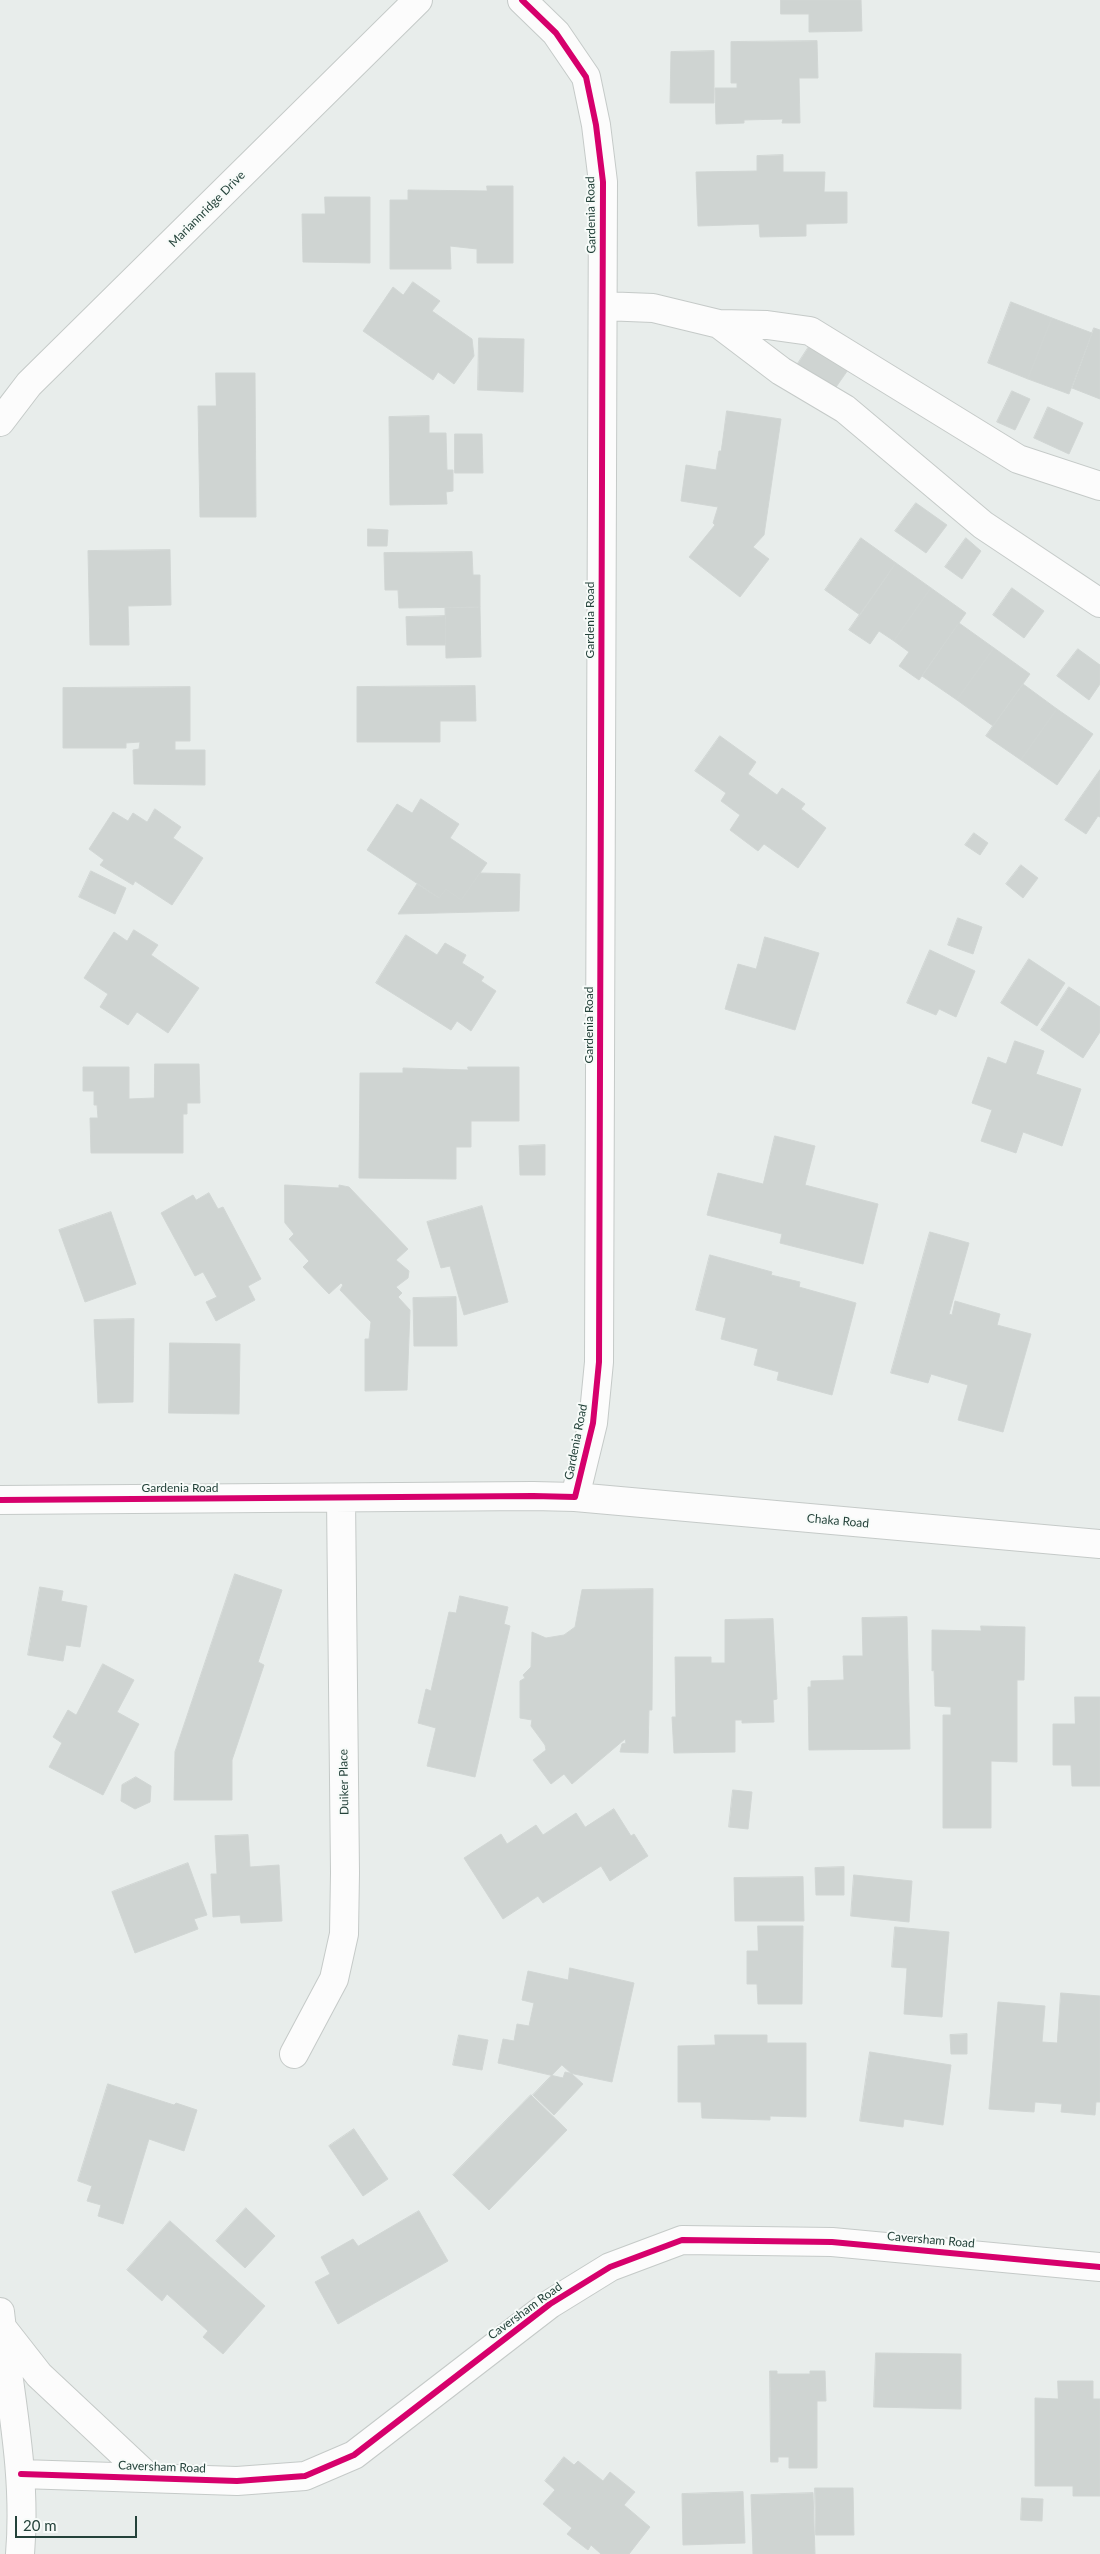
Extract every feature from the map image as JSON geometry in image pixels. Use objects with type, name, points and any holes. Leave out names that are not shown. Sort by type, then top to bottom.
[{"type":"street","name":"Mariannridge Drive","points":[[0,422],[29,384],[418,0]]},
{"type":"street","name":"Gardenia Road","points":[[0,1500],[575,1497],[594,1423],[599,1362],[603,182],[596,125],[586,76],[556,33],[522,0]]},
{"type":"street","points":[[603,306],[654,308],[719,324],[767,325],[810,330],[1018,459],[1100,486]]},
{"type":"street","points":[[719,324],[781,371],[845,409],[982,525],[1100,603]]},
{"type":"street","name":"Chaka Road","points":[[575,1497],[1100,1544]]},
{"type":"street","name":"Duiker Place","points":[[294,2054],[334,1979],[344,1934],[341,1498]]},
{"type":"street","name":"Caversham Road","points":[[21,2474],[237,2481],[305,2476],[354,2455],[550,2304],[610,2267],[682,2240],[832,2242],[1100,2267]]},
{"type":"street","points":[[1,2320],[39,2375],[72,2408],[149,2478]]},
{"type":"street","points":[[1,2320],[21,2474],[23,2517],[20,2554]]},
{"type":"building","points":[[781,0],[861,0],[862,31],[809,32],[809,14],[781,14]]},
{"type":"building","points":[[817,41],[818,78],[799,78],[800,123],[782,123],[783,119],[744,120],[744,123],[716,124],[715,88],[737,88],[737,83],[731,83],[731,42]]},
{"type":"building","points":[[714,51],[714,103],[670,103],[671,52]]},
{"type":"building","points":[[783,155],[783,172],[825,172],[824,192],[847,192],[847,223],[806,224],[806,236],[760,237],[759,224],[698,226],[696,172],[757,171],[757,156]]},
{"type":"building","points":[[487,186],[513,186],[513,263],[477,263],[477,249],[450,246],[451,269],[390,269],[390,200],[408,200],[408,190],[487,191]]},
{"type":"building","points":[[325,197],[370,197],[370,263],[303,262],[302,214],[325,214]]},
{"type":"building","points":[[413,282],[440,301],[432,311],[472,339],[474,356],[454,384],[438,372],[433,380],[363,331],[393,287],[403,295]]},
{"type":"building","points":[[1011,302],[1052,318],[1028,379],[988,363]]},
{"type":"building","points":[[1052,318],[1092,333],[1069,394],[1028,379]]},
{"type":"building","points":[[1094,328],[1100,330],[1100,399],[1072,388]]},
{"type":"building","points":[[479,338],[524,339],[523,392],[478,390]]},
{"type":"building","points":[[812,342],[850,367],[834,390],[797,365]]},
{"type":"building","points":[[216,373],[255,373],[256,517],[200,517],[198,406],[216,406]]},
{"type":"building","points":[[1012,391],[1030,399],[1015,430],[997,422]]},
{"type":"building","points":[[1048,407],[1083,423],[1069,454],[1034,438]]},
{"type":"building","points":[[727,411],[781,419],[764,535],[753,547],[769,559],[740,597],[689,557],[715,525],[713,523],[718,507],[681,501],[686,465],[716,470]]},
{"type":"building","points":[[429,416],[429,433],[446,433],[447,470],[453,470],[453,491],[446,492],[447,504],[390,505],[389,417]]},
{"type":"building","points":[[455,434],[482,434],[483,473],[455,473]]},
{"type":"building","points":[[916,503],[947,525],[926,553],[895,531]]},
{"type":"building","points":[[368,529],[388,530],[387,546],[368,546]]},
{"type":"building","points":[[861,538],[896,563],[860,615],[825,590]]},
{"type":"building","points":[[966,538],[981,551],[962,579],[945,567]]},
{"type":"building","points":[[170,550],[171,605],[128,606],[129,645],[90,645],[88,551]]},
{"type":"building","points":[[472,552],[473,575],[480,575],[480,607],[399,608],[398,590],[385,590],[384,553]]},
{"type":"building","points":[[896,563],[931,588],[894,641],[879,631],[870,644],[849,630]]},
{"type":"building","points":[[931,588],[966,613],[919,680],[899,666],[909,652],[894,641]]},
{"type":"building","points":[[1012,588],[1044,611],[1024,638],[993,615]]},
{"type":"building","points":[[480,607],[481,657],[446,658],[445,608]]},
{"type":"building","points":[[445,616],[446,645],[407,645],[406,617]]},
{"type":"building","points":[[959,623],[994,648],[957,700],[922,676]]},
{"type":"building","points":[[994,648],[1030,674],[993,726],[957,700]]},
{"type":"building","points":[[1078,649],[1100,665],[1100,684],[1089,700],[1057,676]]},
{"type":"building","points":[[1023,684],[1057,709],[1021,760],[986,736]]},
{"type":"building","points":[[475,686],[476,721],[440,721],[440,742],[357,742],[357,687]]},
{"type":"building","points":[[190,687],[190,741],[175,741],[175,750],[205,750],[205,785],[134,784],[133,750],[139,749],[140,742],[126,743],[126,748],[63,748],[63,688]]},
{"type":"building","points":[[1057,709],[1093,734],[1057,785],[1021,760]]},
{"type":"building","points":[[720,736],[756,762],[748,774],[777,795],[782,788],[805,804],[801,809],[826,828],[798,868],[764,844],[758,851],[730,830],[740,815],[721,801],[726,793],[695,771]]},
{"type":"building","points":[[1100,770],[1100,817],[1098,816],[1086,834],[1065,820]]},
{"type":"building","points":[[421,799],[459,824],[450,838],[487,863],[461,900],[446,889],[439,898],[367,850],[397,804],[412,813]]},
{"type":"building","points":[[155,809],[181,827],[173,838],[203,858],[172,905],[135,881],[133,885],[100,865],[104,860],[89,849],[113,812],[128,821],[133,813],[147,822]]},
{"type":"building","points":[[974,833],[988,843],[980,855],[965,845]]},
{"type":"building","points":[[1021,865],[1038,878],[1023,898],[1006,884]]},
{"type":"building","points":[[91,871],[126,888],[115,914],[79,897]]},
{"type":"building","points":[[480,873],[520,874],[519,911],[398,914],[417,884],[439,898],[446,889],[461,900]]},
{"type":"building","points":[[958,918],[982,927],[973,954],[948,945]]},
{"type":"building","points":[[134,930],[158,945],[151,955],[199,988],[168,1033],[137,1012],[128,1025],[100,1007],[108,994],[84,978],[114,932],[127,941]]},
{"type":"building","points":[[406,935],[437,955],[445,943],[466,955],[462,963],[484,977],[481,981],[496,991],[471,1031],[457,1021],[451,1030],[376,983]]},
{"type":"building","points":[[765,937],[819,953],[795,1030],[725,1009],[738,964],[756,969]]},
{"type":"building","points":[[930,950],[975,971],[956,1017],[939,1009],[936,1015],[907,1003]]},
{"type":"building","points":[[1029,959],[1065,983],[1037,1026],[1001,1003]]},
{"type":"building","points":[[1069,987],[1100,1007],[1100,1032],[1083,1058],[1041,1030]]},
{"type":"building","points":[[1015,1041],[1044,1051],[1036,1074],[1081,1089],[1062,1146],[1023,1132],[1016,1153],[981,1141],[992,1110],[972,1103],[988,1057],[1006,1064]]},
{"type":"building","points":[[155,1064],[199,1064],[200,1103],[187,1103],[187,1114],[183,1114],[183,1153],[91,1153],[90,1118],[98,1118],[97,1105],[94,1105],[94,1091],[83,1091],[83,1067],[129,1067],[129,1099],[154,1098]]},
{"type":"building","points":[[468,1067],[519,1067],[519,1121],[471,1121],[471,1147],[456,1147],[456,1179],[359,1178],[360,1073],[403,1073],[403,1068],[468,1070]]},
{"type":"building","points":[[775,1136],[815,1146],[805,1185],[878,1204],[863,1264],[780,1243],[782,1234],[707,1215],[718,1173],[763,1184]]},
{"type":"building","points":[[545,1145],[545,1175],[520,1175],[519,1146]]},
{"type":"building","points":[[285,1185],[339,1188],[339,1185],[349,1187],[408,1249],[396,1260],[409,1271],[408,1278],[396,1287],[402,1293],[398,1297],[410,1310],[407,1390],[365,1391],[365,1339],[369,1339],[371,1322],[340,1290],[343,1285],[341,1283],[329,1294],[303,1267],[309,1261],[289,1239],[294,1234],[285,1223]]},
{"type":"building","points":[[209,1193],[218,1209],[223,1207],[261,1279],[248,1286],[255,1300],[216,1321],[206,1302],[217,1297],[203,1272],[195,1276],[161,1213],[193,1195],[196,1200]]},
{"type":"building","points":[[482,1206],[508,1302],[464,1315],[450,1266],[441,1268],[427,1222]]},
{"type":"building","points":[[111,1212],[136,1284],[85,1302],[59,1230]]},
{"type":"building","points":[[930,1232],[969,1243],[949,1314],[952,1315],[955,1301],[1000,1314],[997,1325],[1031,1334],[1003,1432],[958,1420],[968,1385],[931,1374],[928,1383],[891,1373]]},
{"type":"building","points":[[710,1255],[772,1272],[771,1275],[800,1282],[799,1287],[856,1303],[832,1395],[777,1380],[779,1372],[754,1365],[758,1349],[721,1339],[726,1318],[696,1310]]},
{"type":"building","points":[[456,1297],[457,1346],[414,1346],[413,1298]]},
{"type":"building","points":[[134,1319],[133,1402],[98,1403],[94,1320]]},
{"type":"building","points":[[170,1343],[240,1344],[239,1414],[169,1413]]},
{"type":"building","points":[[235,1574],[282,1590],[258,1662],[264,1665],[232,1760],[232,1800],[174,1800],[175,1752]]},
{"type":"building","points":[[40,1587],[63,1591],[61,1601],[87,1606],[80,1647],[66,1645],[63,1661],[28,1655]]},
{"type":"building","points":[[653,1589],[652,1710],[649,1710],[648,1753],[620,1752],[622,1744],[626,1743],[625,1739],[572,1784],[564,1774],[551,1784],[533,1760],[546,1750],[545,1745],[531,1726],[532,1720],[520,1718],[520,1681],[525,1678],[523,1675],[531,1667],[532,1632],[546,1638],[564,1635],[575,1627],[582,1590]]},
{"type":"building","points":[[460,1596],[508,1607],[504,1624],[510,1626],[475,1777],[427,1766],[436,1728],[418,1723],[426,1689],[431,1691],[449,1612],[456,1613]]},
{"type":"building","points":[[907,1617],[910,1749],[809,1750],[808,1687],[811,1687],[811,1681],[844,1680],[843,1656],[863,1656],[862,1618]]},
{"type":"building","points":[[773,1619],[777,1699],[773,1700],[774,1722],[742,1723],[742,1720],[735,1720],[735,1752],[674,1753],[672,1717],[676,1717],[675,1657],[711,1657],[711,1663],[725,1663],[725,1620]]},
{"type":"building","points":[[981,1626],[1025,1627],[1024,1680],[1017,1680],[1017,1762],[991,1761],[991,1828],[943,1828],[943,1715],[951,1715],[951,1707],[935,1706],[934,1670],[932,1671],[932,1630],[981,1631]]},
{"type":"building","points":[[103,1664],[134,1680],[117,1712],[139,1724],[103,1795],[49,1767],[62,1743],[53,1737],[68,1710],[76,1715]]},
{"type":"building","points":[[1075,1697],[1100,1697],[1100,1786],[1072,1786],[1071,1765],[1053,1765],[1053,1724],[1075,1724]]},
{"type":"building","points":[[136,1777],[151,1786],[150,1802],[135,1809],[121,1801],[122,1785]]},
{"type":"building","points":[[733,1790],[752,1792],[748,1829],[729,1827]]},
{"type":"building","points":[[614,1809],[631,1836],[634,1834],[648,1856],[610,1881],[601,1866],[543,1903],[538,1896],[503,1919],[464,1858],[501,1834],[507,1844],[536,1825],[543,1835],[576,1813],[585,1827]]},
{"type":"building","points":[[248,1835],[250,1867],[279,1865],[282,1921],[241,1923],[240,1915],[213,1917],[211,1874],[217,1874],[215,1836]]},
{"type":"building","points":[[188,1863],[207,1915],[194,1919],[198,1929],[135,1953],[112,1892]]},
{"type":"building","points":[[844,1867],[844,1895],[816,1895],[815,1868]]},
{"type":"building","points":[[854,1875],[912,1881],[909,1922],[851,1916]]},
{"type":"building","points":[[803,1877],[804,1921],[735,1921],[734,1878]]},
{"type":"building","points":[[758,1926],[803,1926],[802,2004],[758,2004],[757,1984],[747,1984],[747,1951],[758,1951]]},
{"type":"building","points":[[895,1927],[949,1932],[942,2017],[904,2014],[907,1968],[892,1967]]},
{"type":"building","points":[[570,1968],[634,1983],[612,2082],[565,2072],[563,2078],[498,2063],[503,2039],[514,2041],[517,2024],[529,2026],[534,2003],[522,2000],[528,1971],[568,1980]]},
{"type":"building","points":[[1061,1993],[1100,1996],[1100,2102],[1096,2102],[1095,2115],[1061,2112],[1062,2104],[1035,2102],[1034,2112],[989,2109],[998,2002],[1045,2006],[1042,2042],[1057,2043]]},
{"type":"building","points":[[967,2034],[967,2054],[951,2054],[950,2035]]},
{"type":"building","points":[[459,2035],[488,2040],[482,2070],[453,2065]]},
{"type":"building","points":[[715,2035],[767,2035],[767,2043],[806,2043],[806,2117],[770,2116],[770,2120],[702,2118],[701,2102],[678,2102],[678,2046],[715,2045]]},
{"type":"building","points":[[870,2052],[951,2065],[943,2125],[904,2119],[903,2127],[860,2121]]},
{"type":"building","points":[[562,2065],[583,2084],[554,2115],[533,2095]]},
{"type":"building","points":[[108,2084],[174,2105],[176,2103],[197,2110],[184,2151],[149,2139],[123,2224],[98,2216],[101,2205],[87,2201],[92,2186],[78,2181]]},
{"type":"building","points":[[531,2095],[567,2130],[489,2210],[453,2175]]},
{"type":"building","points":[[354,2129],[388,2179],[363,2196],[329,2146]]},
{"type":"building","points":[[246,2208],[275,2236],[245,2268],[216,2241]]},
{"type":"building","points":[[419,2211],[448,2261],[338,2324],[315,2282],[330,2274],[321,2257],[353,2239],[358,2246]]},
{"type":"building","points":[[170,2221],[265,2306],[223,2354],[203,2337],[208,2331],[167,2294],[162,2301],[127,2270]]},
{"type":"building","points":[[876,2353],[961,2354],[961,2409],[874,2407]]},
{"type":"building","points":[[770,2371],[777,2371],[777,2374],[810,2374],[810,2371],[825,2371],[826,2401],[817,2401],[817,2468],[789,2468],[789,2457],[778,2457],[778,2462],[771,2462]]},
{"type":"building","points":[[1058,2381],[1093,2381],[1093,2399],[1100,2399],[1100,2496],[1073,2496],[1073,2486],[1035,2486],[1035,2398],[1058,2399]]},
{"type":"building","points":[[564,2457],[574,2465],[578,2461],[603,2481],[610,2472],[635,2492],[624,2505],[650,2527],[629,2554],[601,2554],[591,2545],[588,2550],[567,2534],[572,2528],[543,2504],[555,2490],[545,2481]]},
{"type":"building","points":[[815,2488],[853,2488],[854,2535],[816,2535]]},
{"type":"building","points":[[743,2492],[745,2543],[683,2545],[682,2494]]},
{"type":"building","points":[[813,2493],[815,2554],[753,2554],[751,2495]]},
{"type":"building","points":[[1022,2498],[1043,2499],[1042,2521],[1021,2520]]},
{"type":"cycle path","points":[[0,1500],[575,1497],[593,1423],[599,1362],[603,182],[596,125],[586,77],[556,33],[522,0]]},
{"type":"cycle path","points":[[21,2474],[237,2481],[305,2476],[354,2455],[550,2304],[610,2267],[682,2240],[832,2242],[1100,2267]]}]
